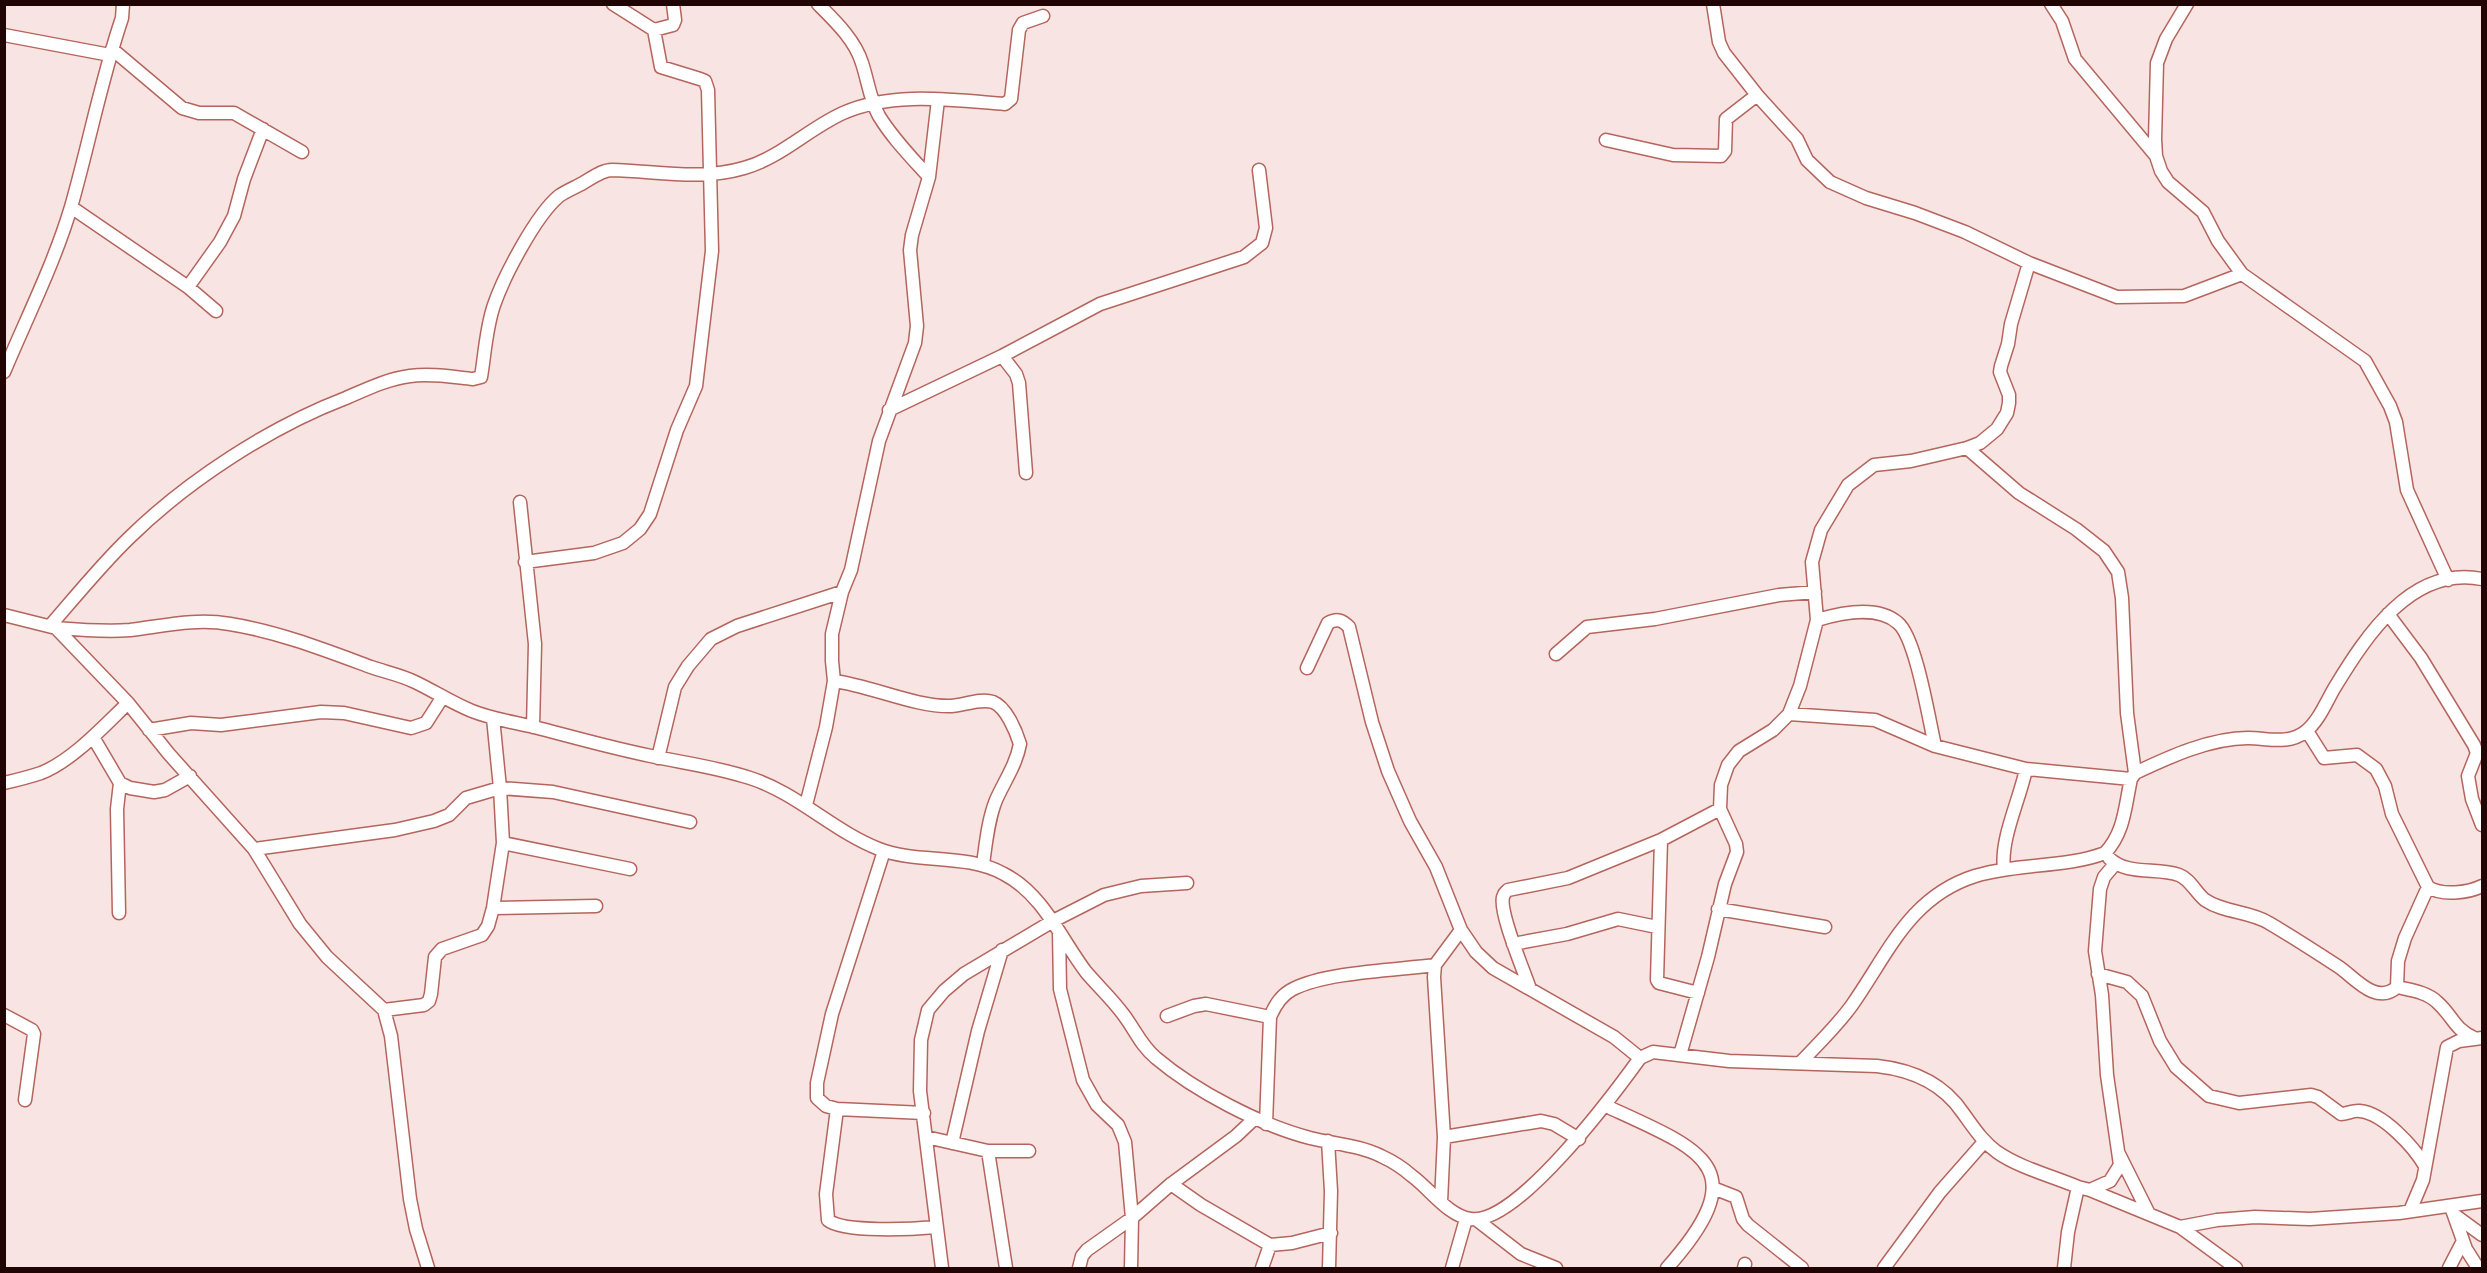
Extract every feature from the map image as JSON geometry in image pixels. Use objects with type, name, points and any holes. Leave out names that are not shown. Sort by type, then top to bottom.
[{"type":"street","points":[[4,372],[49,269],[71,207],[122,18],[123,4]]},
{"type":"street","points":[[525,562],[594,553],[623,543],[640,529],[650,514],[677,430],[696,386],[712,250],[707,85],[700,79],[661,67],[654,30],[613,4]]},
{"type":"street","points":[[654,30],[673,25],[675,20],[673,4]]},
{"type":"street","points":[[818,4],[855,47],[862,62],[873,103],[891,134],[929,177]]},
{"type":"street","points":[[1713,4],[1719,42],[1724,53],[1757,95],[1797,139],[1807,160],[1816,171],[1830,182],[1866,198],[1916,213],[1965,232],[2029,263],[2062,274],[2107,295],[2126,298],[2184,296],[2242,274]]},
{"type":"street","points":[[2051,4],[2062,21],[2075,58],[2157,156]]},
{"type":"street","points":[[2187,4],[2166,39],[2157,63],[2157,156],[2161,171],[2168,182],[2203,212],[2218,241],[2242,274],[2365,361],[2390,406],[2396,422],[2407,490],[2448,580]]},
{"type":"street","points":[[53,627],[104,563],[162,508],[244,450],[318,408],[390,379],[413,375],[473,379],[481,377],[494,306],[531,234],[560,196],[598,174],[610,170],[651,174],[711,174],[742,169],[761,162],[814,128],[843,113],[873,103],[938,100],[1005,104],[1010,102],[1019,30],[1023,23],[1043,16]]},
{"type":"street","points":[[4,35],[111,52],[182,108],[199,113],[234,113],[302,152]]},
{"type":"street","points":[[1606,140],[1673,155],[1721,156],[1725,151],[1725,119],[1757,95]]},
{"type":"street","points":[[806,805],[826,727],[834,681],[832,634],[842,592],[851,570],[879,441],[915,343],[917,326],[910,250],[912,235],[929,177],[938,100]]},
{"type":"street","points":[[188,286],[220,242],[234,216],[244,179],[263,129]]},
{"type":"street","points":[[889,410],[1002,356],[1112,299],[1244,258],[1262,243],[1266,228],[1259,170]]},
{"type":"street","points":[[71,207],[188,286],[216,311]]},
{"type":"street","points":[[1680,1055],[1698,993],[1718,909],[1737,852],[1736,844],[1720,809],[1721,785],[1728,765],[1739,751],[1773,730],[1789,714],[1803,675],[1818,620],[1812,562],[1821,530],[1848,485],[1860,473],[1874,465],[1911,461],[1967,448],[1989,437],[2007,413],[2009,394],[2000,372],[2029,263]]},
{"type":"street","points":[[1002,356],[1016,374],[1019,383],[1026,473]]},
{"type":"street","points":[[1800,1063],[1850,1007],[1906,922],[1938,895],[1958,883],[2004,869],[2106,852],[2115,843],[2121,831],[2133,776],[2127,713],[2122,598],[2118,572],[2104,551],[2076,529],[2019,493],[1967,448]]},
{"type":"street","points":[[520,502],[535,644],[533,727]]},
{"type":"street","points":[[1789,714],[1875,720],[1935,746],[2026,769],[2133,776],[2201,746],[2244,738],[2289,740],[2307,731],[2344,673],[2388,614],[2426,586],[2448,580],[2482,579]]},
{"type":"street","points":[[658,758],[675,687],[688,666],[711,639],[737,626],[842,592]]},
{"type":"street","points":[[1556,654],[1587,627],[1655,619],[1769,597],[1815,592]]},
{"type":"street","points":[[1818,620],[1838,614],[1858,613],[1892,618],[1900,624],[1915,658],[1935,746]]},
{"type":"street","points":[[2388,614],[2421,658],[2474,745],[2477,753],[2468,776],[2472,799],[2482,825]]},
{"type":"street","points":[[4,615],[53,627],[114,631],[186,621],[235,625],[309,644],[401,676],[442,698],[493,718],[598,745],[715,768],[753,778],[806,805],[860,840],[884,851],[983,864],[1016,881],[1056,925],[1085,970],[1110,998],[1145,1047],[1156,1058],[1207,1092],[1266,1125],[1353,1146],[1380,1155],[1410,1174],[1441,1202],[1472,1219],[1521,1254],[1556,1269]]},
{"type":"street","points":[[1307,668],[1328,623],[1335,619],[1343,621],[1349,627],[1372,722],[1388,771],[1410,821],[1436,867],[1461,930],[1476,952],[1493,968],[1614,1038],[1640,1058]]},
{"type":"street","points":[[53,627],[128,703],[254,849],[300,924],[327,957],[384,1010],[393,1046],[410,1199],[428,1269]]},
{"type":"street","points":[[834,681],[853,683],[930,705],[952,706],[986,701],[993,702],[999,707],[1007,717],[1020,744],[1014,766],[994,808],[983,864]]},
{"type":"street","points":[[149,730],[191,723],[221,725],[333,712],[411,728],[426,723],[442,698]]},
{"type":"street","points":[[4,783],[42,772],[59,763],[93,737],[128,703]]},
{"type":"street","points":[[384,1010],[423,1005],[429,1001],[435,957],[442,949],[482,935],[488,926],[503,843],[493,718]]},
{"type":"street","points":[[2307,731],[2324,758],[2358,755],[2376,769],[2388,790],[2389,805],[2396,822],[2428,887],[2439,892],[2452,892],[2482,886]]},
{"type":"street","points":[[93,737],[120,783],[130,788],[154,792],[190,777]]},
{"type":"street","points":[[2004,869],[2003,862],[2010,824],[2021,793],[2026,769]]},
{"type":"street","points":[[118,913],[117,809],[120,783]]},
{"type":"street","points":[[254,849],[395,830],[434,821],[449,816],[466,798],[500,788],[553,792],[690,822]]},
{"type":"street","points":[[1530,989],[1502,903],[1503,896],[1508,890],[1568,878],[1661,840],[1720,809]]},
{"type":"street","points":[[1661,840],[1657,980],[1659,983],[1698,993]]},
{"type":"street","points":[[503,843],[630,869]]},
{"type":"street","points":[[884,851],[832,1014],[819,1073],[817,1098],[826,1106],[837,1109],[924,1113]]},
{"type":"street","points":[[2106,852],[2115,864],[2142,871],[2179,875],[2206,901],[2217,907],[2268,922],[2340,968],[2357,984],[2376,992],[2392,992],[2397,987],[2398,961],[2405,938],[2428,887]]},
{"type":"street","points":[[2084,1188],[2110,1181],[2120,1165],[2107,1075],[2105,1025],[2095,951],[2100,889],[2104,877],[2115,864]]},
{"type":"street","points":[[942,1269],[920,1090],[921,1040],[928,1010],[944,991],[964,974],[1002,950],[1056,925],[1118,890],[1187,883]]},
{"type":"street","points":[[493,908],[596,906]]},
{"type":"street","points":[[1718,909],[1826,927]]},
{"type":"street","points":[[1514,944],[1556,937],[1618,919],[1657,927]]},
{"type":"street","points":[[1056,925],[1058,977],[1083,1080],[1093,1100],[1118,1125],[1125,1142],[1132,1218],[1131,1269]]},
{"type":"street","points":[[1441,1202],[1444,1137],[1434,977],[1435,965],[1461,930]]},
{"type":"street","points":[[952,1143],[978,1031],[1002,950]]},
{"type":"street","points":[[1266,1125],[1270,1017],[1275,1005],[1284,995],[1294,988],[1319,980],[1435,965]]},
{"type":"street","points":[[2098,974],[2127,982],[2142,996],[2160,1041],[2176,1067],[2209,1096],[2225,1101],[2247,1103],[2311,1095],[2318,1097],[2341,1114],[2362,1111],[2377,1117],[2407,1140],[2425,1166]]},
{"type":"street","points":[[2397,987],[2429,996],[2437,1002],[2462,1032],[2479,1038]]},
{"type":"street","points":[[1167,1016],[1206,1004],[1270,1017]]},
{"type":"street","points":[[4,1014],[32,1030],[34,1034],[25,1100]]},
{"type":"street","points":[[2410,1211],[2418,1194],[2425,1166],[2447,1047],[2452,1043],[2479,1038]]},
{"type":"street","points":[[1472,1219],[1497,1214],[1513,1203],[1579,1138],[1606,1106],[1640,1058],[1653,1052],[1729,1061],[1877,1066],[1897,1068],[1931,1081],[1954,1102],[1984,1142],[1999,1153],[2180,1227],[2236,1269]]},
{"type":"street","points":[[1606,1106],[1649,1126],[1700,1156],[1713,1178],[1712,1202],[1702,1221],[1667,1269]]},
{"type":"street","points":[[837,1109],[826,1194],[828,1220],[834,1225],[848,1227],[896,1230],[936,1227]]},
{"type":"street","points":[[1079,1269],[1082,1256],[1088,1250],[1236,1136],[1254,1119]]},
{"type":"street","points":[[1444,1137],[1541,1121],[1554,1124],[1579,1138]]},
{"type":"street","points":[[926,1137],[988,1151],[1029,1151]]},
{"type":"street","points":[[1328,1141],[1331,1191],[1329,1269]]},
{"type":"street","points":[[1884,1269],[1940,1192],[1984,1142]]},
{"type":"street","points":[[988,1151],[1006,1269]]},
{"type":"street","points":[[2119,1154],[2148,1212]]},
{"type":"street","points":[[1171,1184],[1201,1205],[1270,1245],[1292,1243],[1331,1233]]},
{"type":"street","points":[[1713,1188],[1736,1197],[1743,1219],[1748,1225],[1802,1269]]},
{"type":"street","points":[[2064,1269],[2068,1232],[2084,1188]]},
{"type":"street","points":[[2180,1227],[2217,1220],[2255,1217],[2310,1219],[2410,1211],[2454,1211],[2482,1201]]},
{"type":"street","points":[[2454,1211],[2482,1235]]},
{"type":"street","points":[[2454,1211],[2463,1241],[2478,1269]]},
{"type":"street","points":[[1452,1269],[1472,1219]]},
{"type":"street","points":[[2449,1269],[2463,1241]]},
{"type":"street","points":[[1262,1269],[1270,1245]]}]
